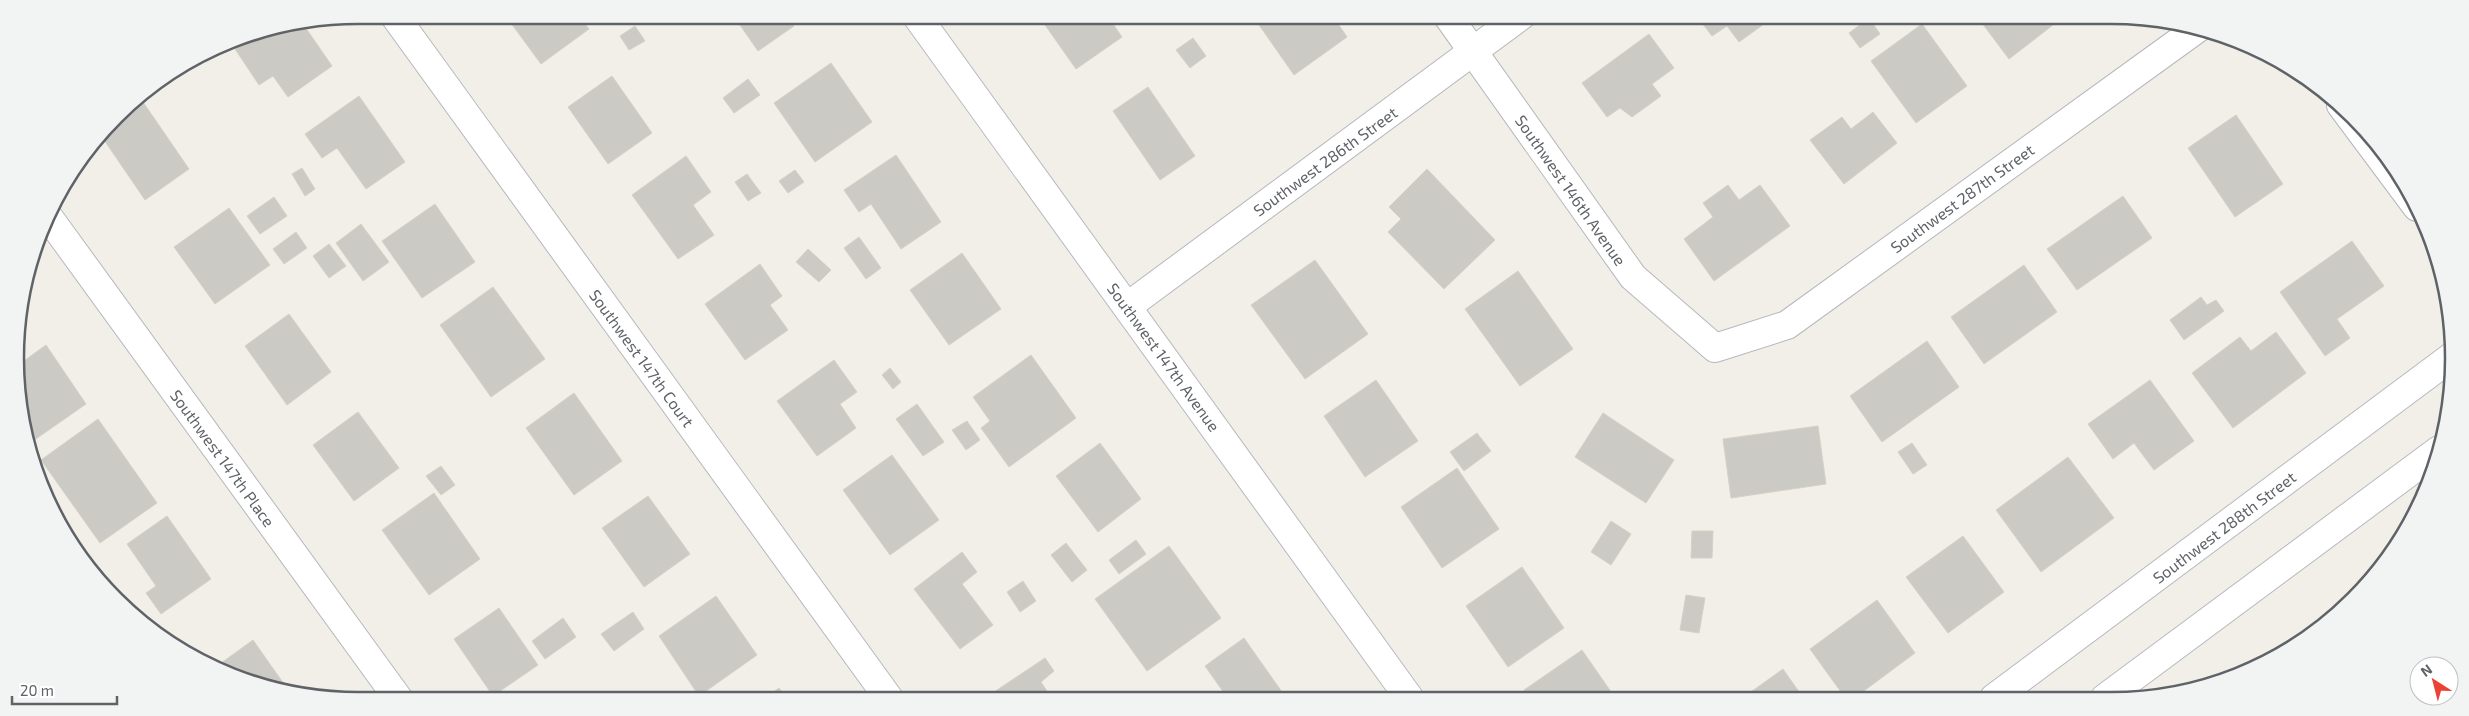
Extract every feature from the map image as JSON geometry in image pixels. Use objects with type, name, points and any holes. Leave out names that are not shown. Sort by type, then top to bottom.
[{"type":"street","name":"Southwest 147th Court","points":[[401,24],[884,692]]},
{"type":"street","name":"Southwest 147th Avenue","points":[[923,24],[1405,692]]},
{"type":"street","name":"Southwest 146th Avenue","points":[[1454,24],[1633,277],[1715,348]]},
{"type":"street","name":"Southwest 286th Street","points":[[1128,306],[1510,24]]},
{"type":"street","name":"Southwest 287th Street","points":[[1715,348],[1787,325],[2191,33]]},
{"type":"street","name":"Southwest 147th Place","points":[[52,222],[393,692]]},
{"type":"street","name":"Southwest 288th Street","points":[[2002,692],[2445,362]]},
{"type":"street","points":[[2113,692],[2431,456]]},
{"type":"building","points":[[512,24],[585,24],[589,29],[541,64]]},
{"type":"building","points":[[739,24],[793,24],[794,26],[758,51]]},
{"type":"building","points":[[1044,24],[1113,24],[1122,37],[1076,69]]},
{"type":"building","points":[[1258,24],[1338,24],[1347,37],[1294,75]]},
{"type":"building","points":[[1703,24],[1764,24],[1739,42],[1727,26],[1712,36]]},
{"type":"building","points":[[1861,24],[1873,24],[1880,34],[1860,48],[1849,33]]},
{"type":"building","points":[[1922,24],[1967,86],[1916,123],[1871,61]]},
{"type":"building","points":[[1983,24],[2054,24],[2009,59]]},
{"type":"building","points":[[635,26],[645,41],[629,50],[620,36]]},
{"type":"building","points":[[306,28],[332,66],[288,97],[273,76],[259,85],[235,49],[241,45],[271,35]]},
{"type":"building","points":[[1649,34],[1674,68],[1652,84],[1661,96],[1632,117],[1620,108],[1607,117],[1582,83]]},
{"type":"building","points":[[1193,38],[1206,56],[1190,68],[1176,50]]},
{"type":"building","points":[[831,63],[872,122],[815,162],[774,103]]},
{"type":"building","points":[[612,76],[652,133],[608,164],[568,107]]},
{"type":"building","points":[[748,79],[760,95],[734,113],[723,98]]},
{"type":"building","points":[[1148,87],[1195,156],[1160,180],[1113,111]]},
{"type":"building","points":[[359,96],[405,162],[366,189],[337,148],[322,158],[305,134]]},
{"type":"building","points":[[143,103],[189,169],[145,200],[105,141]]},
{"type":"building","points":[[1873,112],[1897,143],[1844,184],[1810,140],[1842,117],[1851,129]]},
{"type":"building","points":[[2236,115],[2283,184],[2235,217],[2188,148]]},
{"type":"building","points":[[896,155],[941,222],[901,249],[871,204],[859,212],[844,190]]},
{"type":"building","points":[[686,156],[711,192],[693,205],[714,235],[678,259],[632,195]]},
{"type":"building","points":[[302,168],[315,189],[305,196],[292,174]]},
{"type":"building","points":[[1427,169],[1495,240],[1444,289],[1388,232],[1401,219],[1389,207]]},
{"type":"building","points":[[795,170],[804,182],[788,193],[779,181]]},
{"type":"building","points":[[747,174],[761,193],[748,201],[735,182]]},
{"type":"building","points":[[1728,185],[1739,200],[1760,185],[1790,226],[1714,281],[1684,239],[1713,217],[1703,203]]},
{"type":"building","points":[[2123,196],[2152,238],[2077,290],[2047,249]]},
{"type":"building","points":[[274,197],[287,216],[260,234],[247,216]]},
{"type":"building","points":[[435,204],[475,262],[422,298],[382,241]]},
{"type":"building","points":[[229,208],[270,265],[215,304],[174,247]]},
{"type":"building","points":[[361,224],[389,262],[363,281],[336,243]]},
{"type":"building","points":[[296,232],[307,248],[284,264],[273,249]]},
{"type":"building","points":[[859,237],[881,268],[866,279],[844,248]]},
{"type":"building","points":[[2352,241],[2384,286],[2337,319],[2350,338],[2325,356],[2280,292]]},
{"type":"building","points":[[329,244],[346,266],[329,278],[313,256]]},
{"type":"building","points":[[808,249],[831,270],[819,282],[796,262]]},
{"type":"building","points":[[962,253],[1001,309],[949,345],[910,290]]},
{"type":"building","points":[[1315,260],[1368,334],[1305,379],[1251,305]]},
{"type":"building","points":[[760,264],[782,296],[770,305],[788,330],[745,360],[705,304]]},
{"type":"building","points":[[2024,265],[2057,312],[1984,364],[1951,317]]},
{"type":"building","points":[[1518,271],[1573,349],[1520,386],[1465,309]]},
{"type":"building","points":[[493,287],[545,359],[491,397],[440,325]]},
{"type":"building","points":[[2201,297],[2207,305],[2216,300],[2224,311],[2184,340],[2170,320]]},
{"type":"building","points":[[289,314],[331,372],[287,405],[245,346]]},
{"type":"building","points":[[2276,332],[2306,373],[2233,428],[2192,373],[2240,337],[2251,351]]},
{"type":"building","points":[[1927,341],[1959,387],[1882,442],[1850,396]]},
{"type":"building","points":[[46,345],[86,404],[34,440],[24,380],[24,361]]},
{"type":"building","points":[[1031,355],[1076,418],[1009,467],[981,428],[990,421],[973,397]]},
{"type":"building","points":[[834,360],[857,392],[840,404],[856,428],[817,456],[777,401]]},
{"type":"building","points":[[890,368],[901,382],[893,389],[882,375]]},
{"type":"building","points":[[1376,380],[1418,441],[1365,477],[1324,416]]},
{"type":"building","points":[[2150,380],[2194,441],[2154,470],[2134,443],[2113,459],[2088,424]]},
{"type":"building","points":[[574,393],[622,461],[574,495],[526,428]]},
{"type":"building","points":[[917,404],[944,442],[923,456],[896,419]]},
{"type":"building","points":[[358,412],[399,468],[354,501],[313,445]]},
{"type":"building","points":[[1603,413],[1674,460],[1646,503],[1575,457]]},
{"type":"building","points":[[98,419],[157,503],[100,543],[41,460]]},
{"type":"building","points":[[967,421],[980,440],[966,450],[952,430]]},
{"type":"building","points":[[1818,426],[1826,484],[1731,498],[1723,439]]},
{"type":"building","points":[[1477,433],[1491,451],[1464,471],[1450,452]]},
{"type":"building","points":[[1100,443],[1141,499],[1098,532],[1056,476]]},
{"type":"building","points":[[1912,443],[1927,465],[1913,474],[1898,452]]},
{"type":"building","points":[[892,455],[939,520],[890,555],[843,490]]},
{"type":"building","points":[[2068,457],[2114,518],[2041,572],[1996,510]]},
{"type":"building","points":[[441,466],[455,485],[441,495],[426,476]]},
{"type":"building","points":[[1457,468],[1499,529],[1442,568],[1401,507]]},
{"type":"building","points":[[434,493],[480,559],[429,595],[382,530]]},
{"type":"building","points":[[648,496],[690,554],[644,587],[602,528]]},
{"type":"building","points":[[167,516],[211,579],[161,614],[146,593],[156,586],[127,544]]},
{"type":"building","points":[[1611,521],[1631,534],[1611,565],[1591,552]]},
{"type":"building","points":[[1692,531],[1713,531],[1712,558],[1691,558]]},
{"type":"building","points":[[1963,536],[2004,592],[1948,633],[1906,577]]},
{"type":"building","points":[[1136,540],[1146,554],[1119,574],[1109,560]]},
{"type":"building","points":[[1066,543],[1087,570],[1072,582],[1051,555]]},
{"type":"building","points":[[1169,546],[1221,618],[1147,671],[1095,599]]},
{"type":"building","points":[[962,552],[977,572],[962,584],[993,625],[960,649],[914,589]]},
{"type":"building","points":[[1522,567],[1564,628],[1508,667],[1466,606]]},
{"type":"building","points":[[1023,581],[1036,601],[1020,612],[1007,592]]},
{"type":"building","points":[[1686,595],[1705,598],[1699,633],[1680,630]]},
{"type":"building","points":[[716,596],[757,655],[705,692],[696,692],[659,636]]},
{"type":"building","points":[[1877,600],[1915,653],[1862,692],[1841,692],[1810,649]]},
{"type":"building","points":[[499,608],[538,665],[499,692],[490,692],[454,639]]},
{"type":"building","points":[[633,612],[644,629],[614,651],[601,634]]},
{"type":"building","points":[[563,618],[576,637],[545,659],[532,641]]},
{"type":"building","points":[[1244,638],[1282,692],[1223,692],[1205,666]]},
{"type":"building","points":[[253,640],[284,684],[251,675],[221,663]]},
{"type":"building","points":[[1582,650],[1611,692],[1526,692],[1524,690]]},
{"type":"building","points":[[1045,658],[1054,671],[1041,682],[1048,692],[994,692]]},
{"type":"building","points":[[1783,669],[1799,692],[1751,692]]},
{"type":"building","points":[[779,688],[782,692],[774,692]]}]
